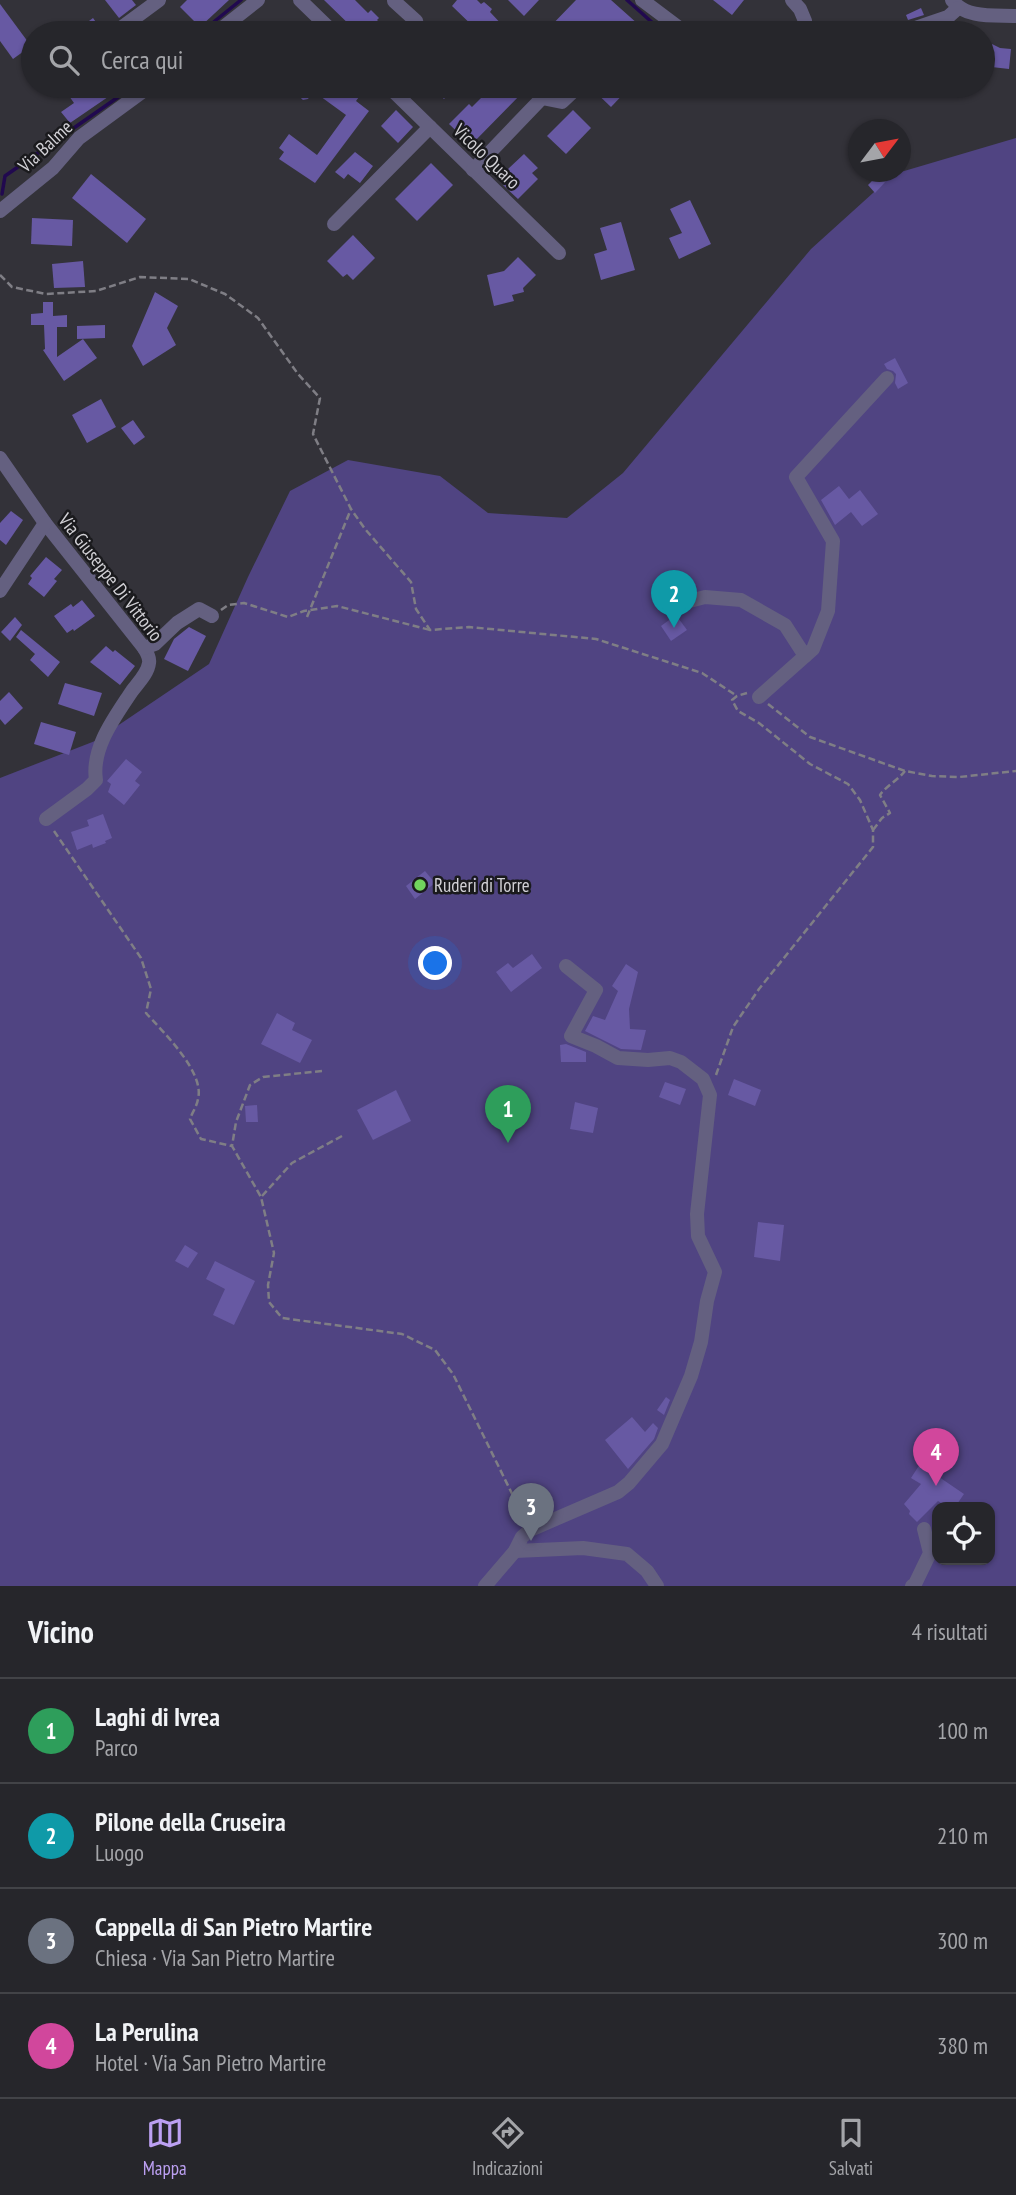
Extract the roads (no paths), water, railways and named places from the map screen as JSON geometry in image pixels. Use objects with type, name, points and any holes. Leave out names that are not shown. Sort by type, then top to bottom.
[{"type":"street","points":[[131,21],[159,0]]},
{"type":"street","points":[[231,21],[258,0]]},
{"type":"street","points":[[300,0],[322,21]]},
{"type":"street","points":[[642,0],[670,21]]},
{"type":"street","points":[[792,0],[805,21]]},
{"type":"street","points":[[394,1],[415,21]]},
{"type":"street","points":[[934,21],[948,16],[955,4],[970,13],[1016,16]]},
{"type":"street","name":"Via Balme","points":[[0,211],[53,167],[79,138],[134,98]]},
{"type":"street","name":"Vicolo Quaro","points":[[400,98],[559,253]]},
{"type":"street","points":[[473,170],[538,98]]},
{"type":"street","points":[[334,224],[430,127]]},
{"type":"street","points":[[760,697],[813,649],[828,611],[833,541],[796,477],[887,378]]},
{"type":"street","name":"Via Giuseppe Di Vittorio","points":[[0,458],[45,523],[150,659],[149,667],[98,749],[94,768],[96,780],[46,819]]},
{"type":"street","points":[[0,591],[45,523]]},
{"type":"street","points":[[670,606],[705,597],[741,600],[785,625],[806,656]]},
{"type":"street","points":[[144,648],[155,643],[177,623],[199,609],[212,617]]},
{"type":"street","points":[[485,1586],[530,1530],[618,1492],[662,1444],[691,1376],[715,1272],[698,1236],[697,1214],[710,1095],[703,1079],[681,1062],[670,1058],[618,1058],[571,1037],[596,990],[566,966]]},
{"type":"street","points":[[912,1586],[930,1553],[924,1529]]},
{"type":"street","points":[[515,1551],[583,1548],[627,1554],[647,1571],[657,1586]]},
{"type":"waterway","points":[[215,21],[241,0]]},
{"type":"waterway","points":[[627,0],[651,21]]},
{"type":"waterway","points":[[2,194],[5,176],[117,98]]},
{"type":"place","name":"Pilone della Cruseira","points":[[674,628]]},
{"type":"place","name":"Ruderi di Torre","points":[[420,885]]},
{"type":"place","name":"Laghi di Ivrea","points":[[508,1143]]},
{"type":"place","name":"La Perulina","points":[[936,1486]]},
{"type":"place","name":"Cappella di San Pietro Martire","points":[[531,1541]]}]
